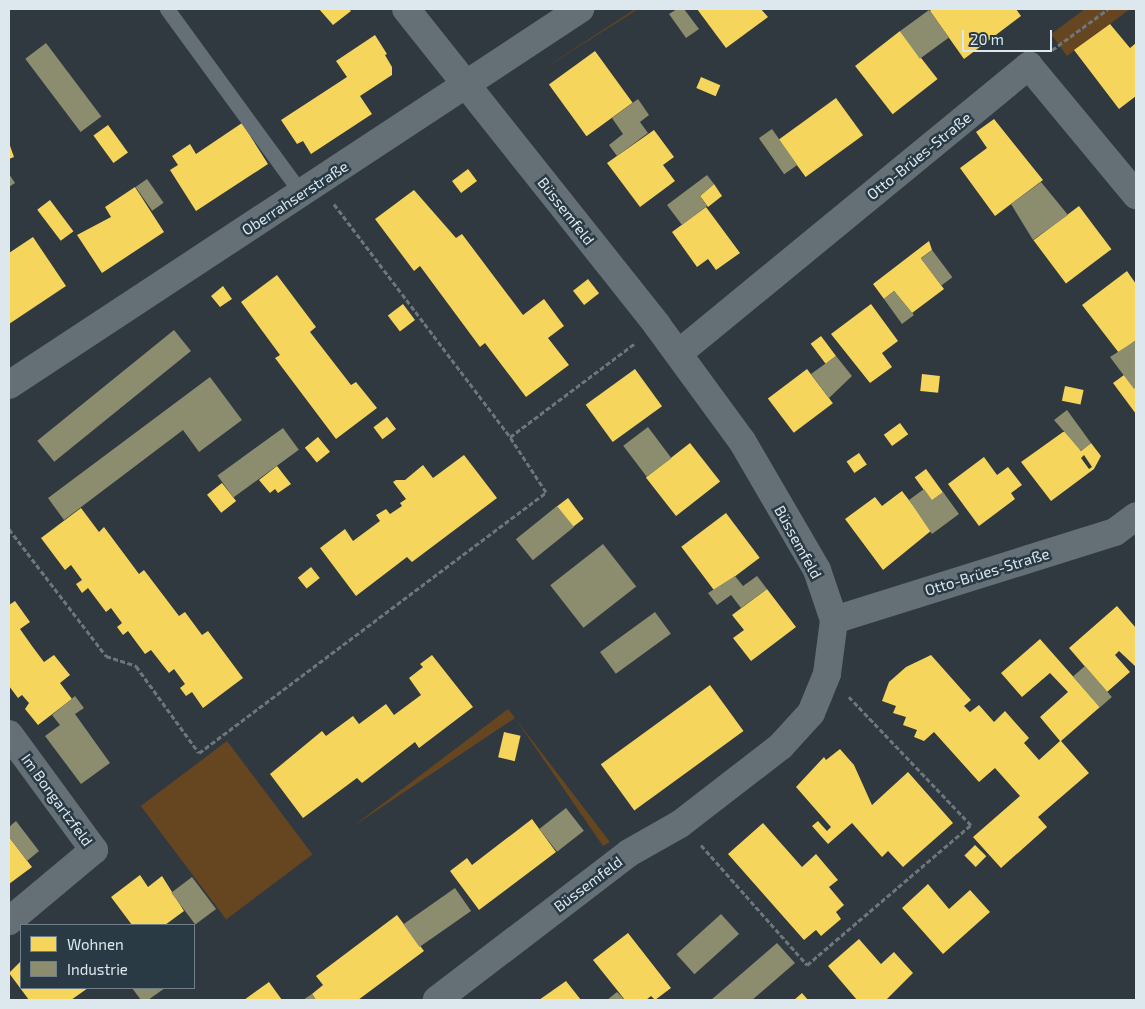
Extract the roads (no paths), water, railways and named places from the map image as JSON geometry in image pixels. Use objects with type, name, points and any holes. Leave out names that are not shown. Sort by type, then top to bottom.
[{"type":"street","name":"Büssemfeld","points":[[406,9],[679,353],[742,441],[817,570],[834,620],[827,674],[811,712],[782,746],[680,824],[629,853],[437,1000]]},
{"type":"street","name":"Oberrahserstraße","points":[[9,385],[310,189],[580,9]]},
{"type":"street","name":"Otto-Brües-Straße","points":[[679,353],[1029,66],[1136,195]]},
{"type":"street","name":"Otto-Brües-Straße","points":[[834,620],[1115,532],[1136,516]]},
{"type":"street","name":"Im Bongartzfeld","points":[[9,734],[94,850],[9,921]]},
{"type":"lane","points":[[167,9],[310,189]]}]
